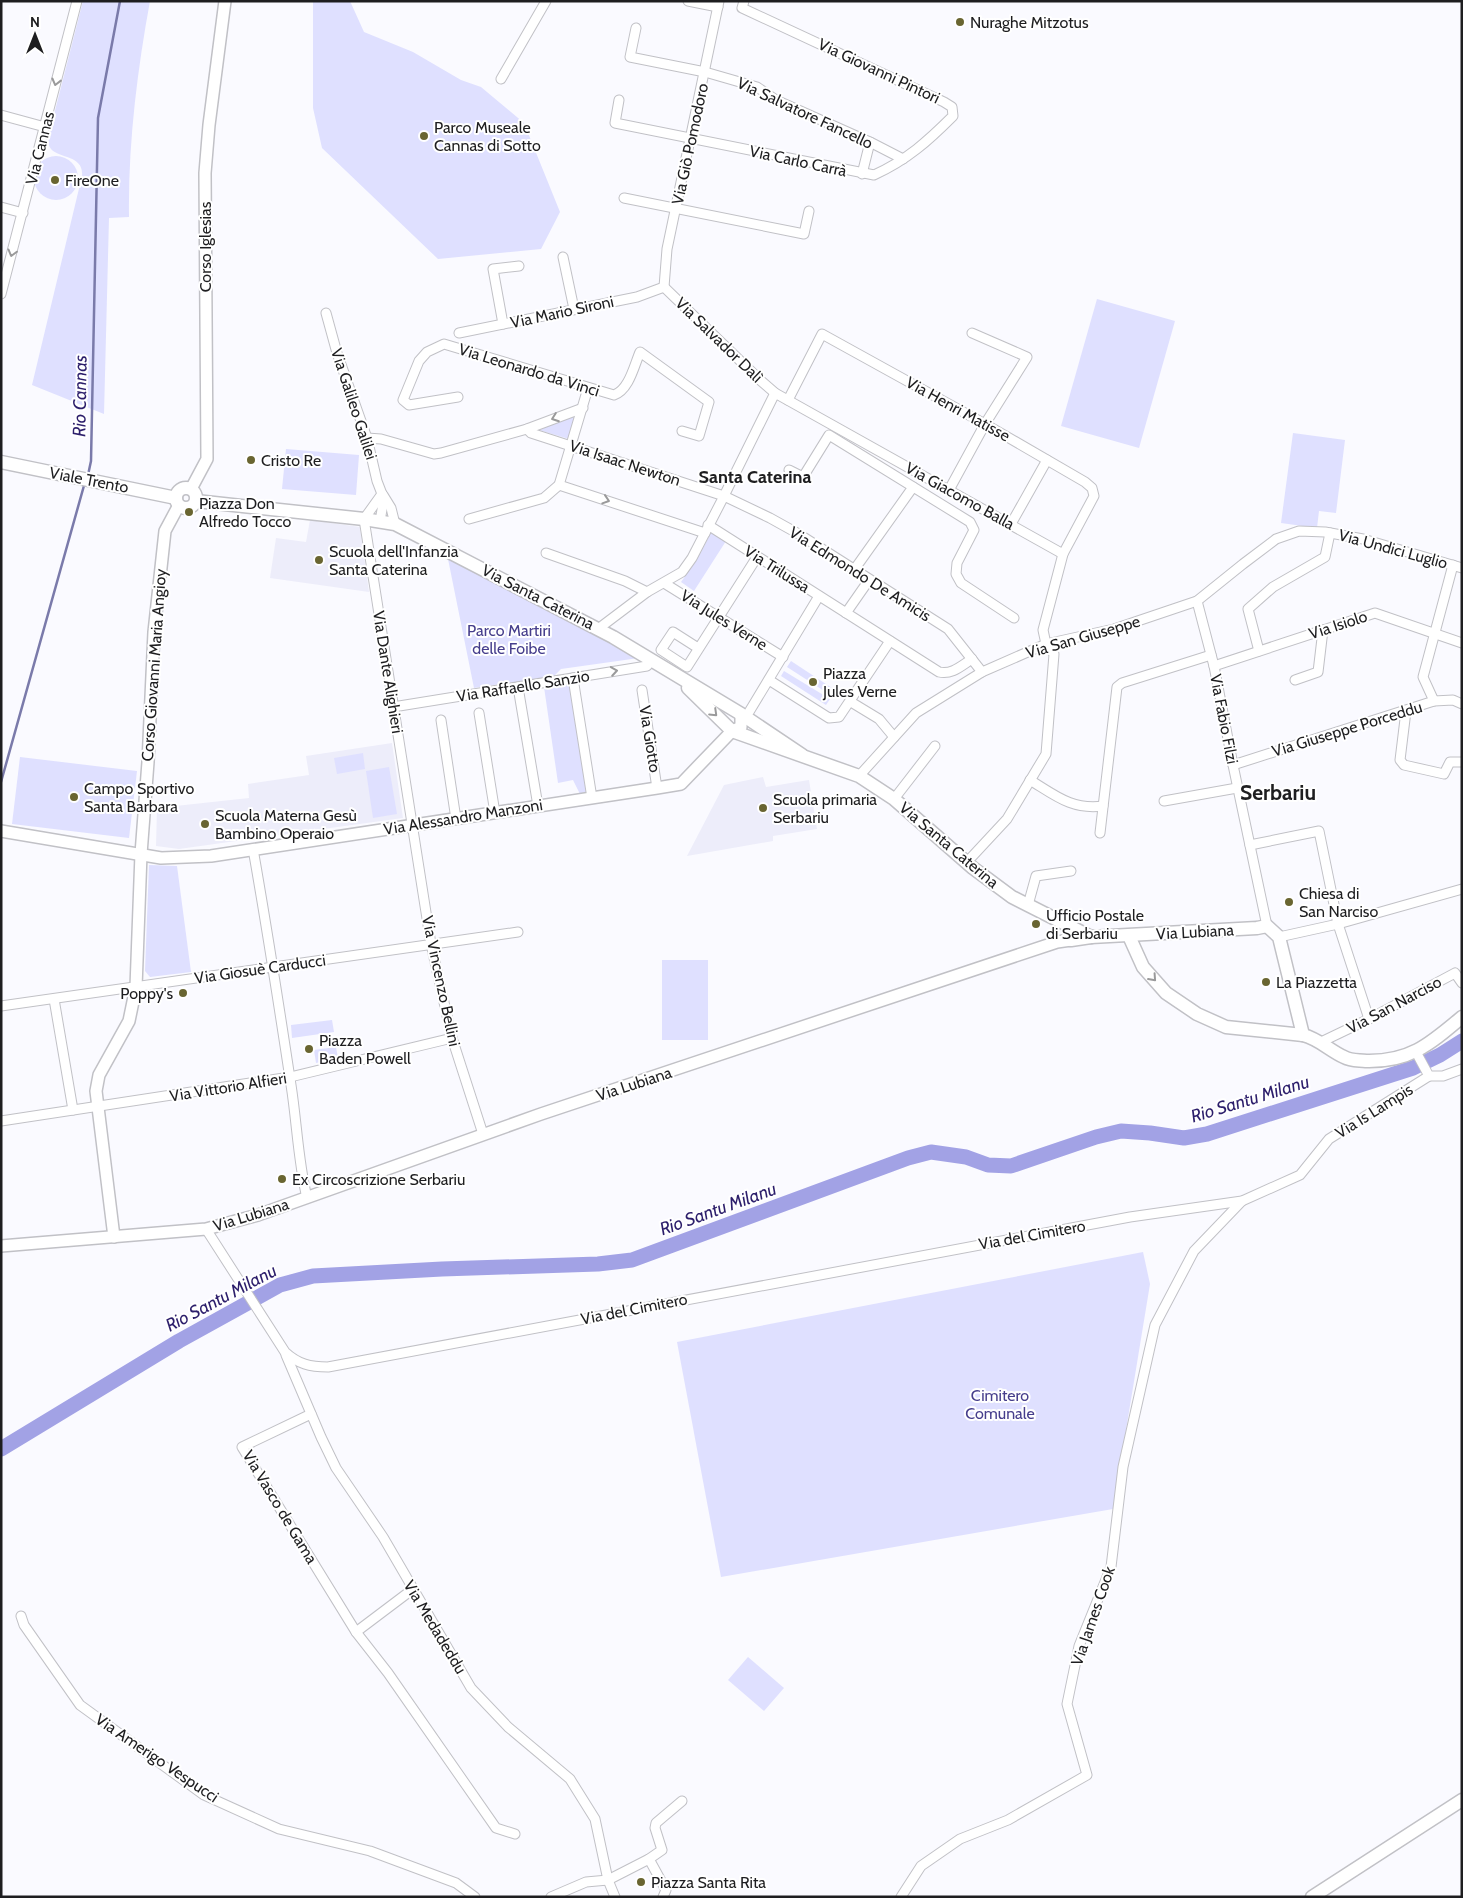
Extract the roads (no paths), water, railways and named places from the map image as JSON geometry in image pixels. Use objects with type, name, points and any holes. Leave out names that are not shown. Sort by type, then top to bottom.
[{"type":"main road","name":"Viale Trento","points":[[1,462],[100,482],[178,502]]},
{"type":"main road","points":[[178,502],[181,490],[193,495]]},
{"type":"main road","name":"Via Santa Caterina","points":[[193,495],[364,518],[395,524],[598,629],[745,713],[802,755]]},
{"type":"main road","name":"Via Santa Caterina","points":[[670,671],[732,730],[802,755],[831,769],[859,776],[894,799],[967,862],[1012,897],[1091,937]]},
{"type":"main road","points":[[1068,925],[1071,940]]},
{"type":"main road","points":[[1267,926],[1279,937],[1303,1035]]},
{"type":"main road","name":"Via Lubiana","points":[[1071,940],[1091,937],[1267,926]]},
{"type":"main road","points":[[1129,936],[1143,967],[1166,993],[1197,1014],[1226,1027],[1303,1035],[1322,1042],[1344,1058],[1378,1061],[1417,1055],[1462,1017]]},
{"type":"main road","points":[[1312,1897],[1462,1800]]},
{"type":"street","name":"Via Cannas","points":[[1,294],[77,1]]},
{"type":"street","name":"Corso Iglesias","points":[[193,495],[207,459],[205,173],[209,125],[225,1]]},
{"type":"street","points":[[501,79],[546,1]]},
{"type":"street","points":[[688,1],[718,4]]},
{"type":"street","name":"Via Giovanni Pintori","points":[[744,1],[742,8],[952,107],[953,116],[924,146],[903,160]]},
{"type":"street","name":"Via Giò Pomodoro","points":[[664,287],[667,249],[718,4]]},
{"type":"street","name":"Via Salvatore Fancello","points":[[636,28],[630,57],[705,72],[757,87],[776,100],[870,142],[903,160]]},
{"type":"street","name":"Via Carlo Carrà","points":[[619,100],[615,123],[862,174],[874,175],[903,160]]},
{"type":"street","points":[[1,115],[45,126]]},
{"type":"street","points":[[862,174],[870,142]]},
{"type":"street","points":[[624,198],[804,234],[809,211]]},
{"type":"street","points":[[1,207],[23,213]]},
{"type":"street","points":[[563,257],[574,310]]},
{"type":"street","points":[[503,324],[492,269],[519,266]]},
{"type":"street","name":"Via Mario Sironi","points":[[459,333],[637,296],[664,287]]},
{"type":"street","name":"Via Salvador Dalì","points":[[664,287],[775,393]]},
{"type":"street","name":"Via Galileo Galilei","points":[[326,313],[336,353],[367,438],[377,481],[382,494],[391,508],[395,524]]},
{"type":"street","points":[[949,490],[985,424],[1027,358],[972,332]]},
{"type":"street","name":"Via Henri Matisse","points":[[788,400],[822,334],[985,424],[1085,482],[1092,488],[1094,496],[1063,554]]},
{"type":"street","name":"Via Leonardo da Vinci","points":[[458,397],[408,405],[403,400],[419,361],[427,352],[444,344],[614,395],[621,393],[640,352],[709,402],[699,436],[682,431]]},
{"type":"street","points":[[469,519],[544,498],[559,485],[588,388]]},
{"type":"street","points":[[598,629],[647,592],[682,572],[724,496],[775,393]]},
{"type":"street","name":"Via Giacomo Balla","points":[[775,393],[1063,554]]},
{"type":"street","points":[[367,438],[381,439],[434,454],[527,428],[583,408]]},
{"type":"street","name":"Via Isaac Newton","points":[[527,428],[532,433],[724,496]]},
{"type":"street","points":[[789,470],[803,477],[828,435],[970,522],[974,530],[957,563],[956,574],[962,583],[1014,618]]},
{"type":"street","points":[[1010,524],[1048,460]]},
{"type":"street","name":"Via Trilussa","points":[[559,485],[706,529],[757,557],[939,672],[946,674],[955,671],[972,659]]},
{"type":"street","points":[[854,570],[913,487]]},
{"type":"street","points":[[364,518],[382,494]]},
{"type":"street","name":"Via Galileo Galilei","points":[[380,521],[383,504],[382,494]]},
{"type":"street","name":"Via Edmondo De Amicis","points":[[724,496],[790,530],[948,629],[982,672]]},
{"type":"street","name":"Corso Giovanni Maria Angioy","points":[[114,1237],[96,1091],[99,1075],[129,1021],[136,987],[141,854],[148,762],[154,632],[165,531],[178,502]]},
{"type":"street","name":"Via Dante Alighieri","points":[[364,518],[413,825]]},
{"type":"street","name":"Via Undici Luglio","points":[[1197,601],[1276,539],[1299,531],[1330,533],[1363,539],[1457,566]]},
{"type":"street","points":[[1260,650],[1248,609],[1273,587],[1325,557],[1330,533]]},
{"type":"street","points":[[546,554],[625,581],[647,592]]},
{"type":"street","points":[[967,862],[1007,819],[1046,754],[1054,654],[1046,644],[1043,630],[1063,554]]},
{"type":"street","points":[[698,648],[757,557]]},
{"type":"street","points":[[1434,701],[1423,677],[1457,566]]},
{"type":"street","points":[[846,613],[869,580]]},
{"type":"street","name":"Via Jules Verne","points":[[664,583],[783,657]]},
{"type":"street","points":[[732,730],[741,727],[745,713],[769,680],[819,596]]},
{"type":"street","name":"Via San Giuseppe","points":[[859,776],[916,713],[982,672],[1046,644],[1114,629],[1197,601]]},
{"type":"street","name":"Via Fabio Filzi","points":[[1197,601],[1214,666],[1232,765],[1267,926]]},
{"type":"street","name":"Via Isiolo","points":[[1214,666],[1375,613],[1462,643]]},
{"type":"street","points":[[1295,680],[1318,672],[1323,630]]},
{"type":"street","points":[[769,680],[828,718],[839,717],[851,702],[890,641]]},
{"type":"street","points":[[1100,833],[1117,687],[1211,655]]},
{"type":"street","name":"Via Raffaello Sanzio","points":[[393,707],[647,666],[651,661]]},
{"type":"street","points":[[573,678],[592,798]]},
{"type":"street","points":[[518,686],[538,806]]},
{"type":"street","name":"Via Giotto","points":[[642,690],[657,788]]},
{"type":"street","name":"Via Giuseppe Porceddu","points":[[1232,765],[1434,701],[1453,700],[1462,704]]},
{"type":"street","points":[[851,702],[879,719],[894,737]]},
{"type":"street","points":[[1406,711],[1400,760],[1404,765],[1444,774],[1450,762],[1462,762]]},
{"type":"street","points":[[479,713],[495,813]]},
{"type":"street","points":[[440,720],[456,819]]},
{"type":"street","name":"Via Alessandro Manzoni","points":[[2,831],[161,858],[180,858],[253,849],[681,784],[732,730]]},
{"type":"street","points":[[894,799],[935,746]]},
{"type":"street","points":[[1030,780],[1069,804],[1081,807],[1103,806]]},
{"type":"street","points":[[1164,801],[1237,788]]},
{"type":"street","name":"Via Vincenzo Bellini","points":[[413,825],[431,944],[452,1038],[483,1134]]},
{"type":"street","points":[[1250,844],[1319,831],[1338,924],[1369,1019]]},
{"type":"street","points":[[253,849],[274,968],[303,1182],[307,1198]]},
{"type":"street","points":[[1028,905],[1036,876],[1071,871]]},
{"type":"street","points":[[1279,937],[1338,924],[1462,889]]},
{"type":"street","name":"Via Giosuè Carducci","points":[[1,1006],[518,932]]},
{"type":"street","name":"Via Lubiana","points":[[1,1246],[206,1229],[258,1215],[483,1134],[1057,942],[1071,940]]},
{"type":"street","name":"Via San Narciso","points":[[1322,1042],[1455,973],[1462,983]]},
{"type":"street","points":[[54,999],[74,1110]]},
{"type":"street","name":"Via Vittorio Alfieri","points":[[1,1120],[290,1078],[452,1038]]},
{"type":"street","points":[[1417,1055],[1427,1074],[1443,1076],[1462,1069]]},
{"type":"street","name":"Via Is Lampis","points":[[1130,1217],[1242,1201],[1300,1175],[1329,1139],[1427,1074]]},
{"type":"street","name":"Via James Cook","points":[[901,1897],[921,1866],[960,1839],[1008,1820],[1087,1775],[1067,1704],[1079,1646],[1111,1567],[1123,1467],[1155,1325],[1194,1250],[1242,1201]]},
{"type":"street","name":"Via del Cimitero","points":[[206,1229],[216,1248],[246,1290],[284,1352],[293,1360],[303,1364],[328,1367],[1130,1217]]},
{"type":"street","name":"Via Medadeddu","points":[[284,1352],[336,1468],[383,1537],[471,1688],[508,1727],[570,1778],[596,1819],[608,1880],[615,1897]]},
{"type":"street","name":"Via Vasco de Gama","points":[[311,1414],[242,1447],[356,1632],[388,1673],[496,1828],[514,1834]]},
{"type":"street","points":[[356,1632],[413,1590]]},
{"type":"street","name":"Via Amerigo Vespucci","points":[[21,1616],[24,1625],[80,1705],[204,1795],[278,1829],[370,1851],[456,1883],[475,1897]]},
{"type":"street","points":[[550,1897],[586,1882],[608,1880],[649,1859],[662,1850],[655,1828],[656,1823],[682,1801]]},
{"type":"street","points":[[649,1859],[666,1890],[663,1897]]},
{"type":"waterway","name":"Rio Cannas","points":[[88,475],[91,461],[98,118],[120,1]]},
{"type":"waterway","name":"Rio Cannas","points":[[1,782],[85,482]]},
{"type":"waterway","name":"Rio Santu Milanu","points":[[1,1449],[179,1341],[280,1285],[313,1276],[442,1269],[598,1264],[632,1260],[908,1158],[931,1152],[966,1157],[988,1165],[1011,1166],[1096,1137],[1121,1131],[1184,1138],[1207,1134],[1413,1068],[1440,1055],[1462,1041]]},
{"type":"place","name":"Nuraghe Mitzotus","points":[[960,22]]},
{"type":"place","name":"Parco Museale Cannas di Sotto","points":[[424,136]]},
{"type":"place","name":"FireOne","points":[[55,180]]},
{"type":"place","name":"Cristo Re","points":[[251,460]]},
{"type":"place","name":"Piazza Don Alfredo Tocco","points":[[189,512]]},
{"type":"place","name":"Scuola dell'Infanzia Santa Caterina","points":[[319,560]]},
{"type":"place","name":"Piazza Jules Verne","points":[[813,682]]},
{"type":"place","name":"Campo Sportivo Santa Barbara","points":[[74,797]]},
{"type":"place","name":"Scuola primaria Serbariu","points":[[763,808]]},
{"type":"place","name":"Scuola Materna Gesù Bambino Operaio","points":[[205,824]]},
{"type":"place","name":"Chiesa di San Narciso","points":[[1289,902]]},
{"type":"place","name":"Ufficio Postale di Serbariu","points":[[1036,924]]},
{"type":"place","name":"La Piazzetta","points":[[1266,982]]},
{"type":"place","name":"Poppy's","points":[[183,993]]},
{"type":"place","name":"Piazza Baden Powell","points":[[309,1049]]},
{"type":"place","name":"Ex Circoscrizione Serbariu","points":[[282,1179]]},
{"type":"place","name":"Piazza Santa Rita","points":[[641,1882]]},
{"type":"district","name":"Santa Caterina","points":[[755,477]]},
{"type":"district","name":"Serbariu","points":[[1278,792]]},
{"type":"park label","name":"Parco Martiri delle Foibe","points":[[509,639]]},
{"type":"park label","name":"Cimitero Comunale","points":[[1000,1404]]}]
